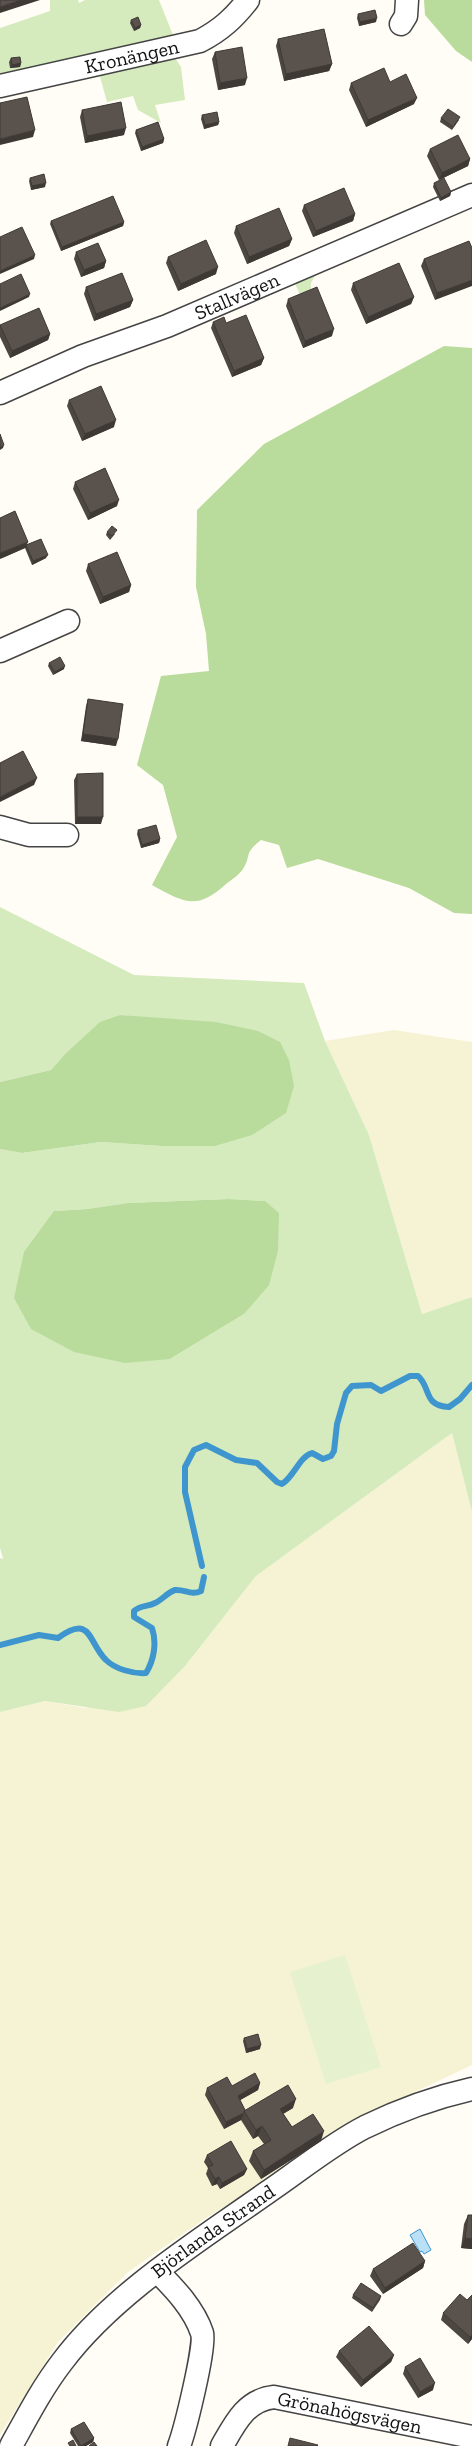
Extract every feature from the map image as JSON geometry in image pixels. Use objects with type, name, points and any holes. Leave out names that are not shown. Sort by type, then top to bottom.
[{"type":"street","name":"Kronängen","points":[[0,86],[200,41],[218,32],[233,19],[248,0]]},
{"type":"street","points":[[401,24],[406,16],[407,0]]},
{"type":"street","name":"Stallvägen","points":[[0,393],[83,356],[174,323],[472,195]]},
{"type":"street","points":[[0,651],[68,621]]},
{"type":"street","points":[[0,827],[29,836],[67,835]]},
{"type":"street","name":"Björlanda Strand","points":[[12,2446],[30,2411],[62,2361],[101,2319],[157,2271],[325,2152],[365,2127],[418,2106],[472,2089]]},
{"type":"street","points":[[157,2271],[181,2296],[203,2334],[202,2352],[179,2446]]},
{"type":"street","name":"Grönahögsvägen","points":[[222,2446],[240,2417],[252,2404],[260,2398],[274,2397],[472,2437]]},
{"type":"shaded area","points":[[394,1030],[472,1042],[472,1297],[422,1314],[369,1135],[325,1041]]},
{"type":"shaded area","points":[[452,1433],[472,1512],[472,2065],[398,2100],[206,2218],[128,2272],[58,2342],[0,2435],[0,1712],[45,1701],[86,1708],[185,1666],[256,1576]]},
{"type":"green space","points":[[50,0],[78,0],[79,3],[85,0],[159,0],[173,35],[160,42],[0,81],[0,28],[50,11]]},
{"type":"green space","points":[[424,0],[472,0],[472,62],[456,51],[425,15]]},
{"type":"green space","points":[[175,58],[181,67],[185,100],[155,105],[161,123],[138,110],[133,96],[107,102],[99,73]]},
{"type":"green space","points":[[316,274],[311,283],[311,291],[300,295],[294,281]]},
{"type":"green space","points":[[444,346],[472,348],[472,914],[454,913],[409,888],[318,859],[287,868],[279,845],[261,840],[252,848],[241,871],[215,893],[197,901],[189,901],[172,896],[152,885],[177,837],[163,785],[137,765],[161,676],[209,671],[206,634],[196,587],[197,510],[264,444]]},
{"type":"green space","points":[[0,907],[134,975],[304,983],[325,1041],[369,1135],[422,1314],[472,1297],[472,1512],[452,1433],[256,1576],[185,1666],[146,1706],[119,1712],[45,1701],[0,1712],[0,1558],[3,1559],[0,1548],[0,1149],[22,1153],[101,1142],[161,1146],[215,1146],[150,1018],[120,1015],[64,1055],[51,1070],[0,1082]],"holes":[[[229,1199],[265,1201],[244,1314],[170,1359],[54,1211],[87,1209],[128,1203]]]},
{"type":"green space","points":[[120,1015],[216,1022],[258,1031],[280,1042],[289,1060],[294,1086],[286,1113],[252,1135],[215,1146],[161,1146],[101,1142],[22,1153],[0,1149],[0,1082],[51,1070],[64,1055],[100,1022]]},
{"type":"green space","points":[[229,1199],[265,1201],[279,1213],[278,1251],[269,1285],[244,1314],[170,1359],[125,1363],[74,1352],[31,1329],[14,1298],[24,1252],[54,1211],[87,1209],[128,1203]]},
{"type":"green space","points":[[345,1955],[381,2067],[326,2084],[290,1972]]},
{"type":"water","points":[[420,2229],[431,2250],[424,2254],[422,2251],[420,2252],[410,2235]]},
{"type":"building","points":[[0,0],[21,0],[0,7]]},
{"type":"building","points":[[375,10],[377,18],[360,22],[358,14]]},
{"type":"building","points":[[138,17],[141,25],[135,28],[131,20]]},
{"type":"building","points":[[324,29],[332,64],[286,74],[278,39]]},
{"type":"building","points":[[242,47],[247,78],[220,83],[215,52]]},
{"type":"building","points":[[20,57],[21,63],[12,65],[11,58]]},
{"type":"building","points":[[384,68],[390,82],[406,74],[417,98],[368,120],[351,83]]},
{"type":"building","points":[[27,97],[35,130],[0,139],[0,103]]},
{"type":"building","points":[[121,102],[126,128],[87,136],[82,110]]},
{"type":"building","points":[[448,109],[460,117],[453,127],[441,118]]},
{"type":"building","points":[[217,112],[219,122],[205,125],[202,115]]},
{"type":"building","points":[[158,122],[164,139],[142,147],[136,130]]},
{"type":"building","points":[[458,135],[470,159],[442,173],[430,149]]},
{"type":"building","points":[[44,174],[46,183],[32,186],[30,178]]},
{"type":"building","points":[[444,178],[451,192],[441,198],[434,183]]},
{"type":"building","points":[[344,188],[355,214],[316,231],[304,205]]},
{"type":"building","points":[[113,196],[124,222],[62,247],[51,221]]},
{"type":"building","points":[[279,208],[292,239],[249,257],[236,226]]},
{"type":"building","points":[[22,227],[35,255],[0,271],[0,237]]},
{"type":"building","points":[[206,240],[218,267],[181,284],[168,257]]},
{"type":"building","points":[[469,241],[472,248],[472,280],[437,293],[424,259]]},
{"type":"building","points":[[98,243],[106,261],[84,270],[76,252]]},
{"type":"building","points":[[399,263],[414,297],[368,317],[353,283]]},
{"type":"building","points":[[122,273],[133,300],[96,314],[86,287]]},
{"type":"building","points":[[21,274],[30,294],[0,308],[0,284]]},
{"type":"building","points":[[317,287],[334,329],[305,341],[288,299]]},
{"type":"building","points":[[39,308],[50,334],[12,351],[0,325]]},
{"type":"building","points":[[246,315],[264,358],[234,371],[213,322],[224,317],[226,323]]},
{"type":"building","points":[[101,386],[116,420],[85,434],[69,400]]},
{"type":"building","points":[[0,434],[4,445],[0,447]]},
{"type":"building","points":[[105,468],[119,500],[90,513],[75,482]]},
{"type":"building","points":[[15,511],[28,542],[0,553],[0,518]]},
{"type":"building","points":[[112,526],[117,530],[112,536],[107,532]]},
{"type":"building","points":[[41,539],[48,555],[33,561],[26,545]]},
{"type":"building","points":[[117,552],[131,585],[103,597],[88,564]]},
{"type":"building","points":[[60,657],[65,666],[55,672],[49,663]]},
{"type":"building","points":[[88,699],[123,704],[118,739],[83,734]]},
{"type":"building","points":[[23,751],[37,778],[0,797],[0,763]]},
{"type":"building","points":[[103,773],[103,817],[77,817],[77,774]]},
{"type":"building","points":[[156,825],[160,839],[142,845],[138,830]]},
{"type":"building","points":[[258,2034],[261,2045],[247,2049],[244,2038]]},
{"type":"building","points":[[255,2073],[260,2083],[238,2096],[245,2110],[244,2113],[226,2122],[207,2088],[227,2077],[232,2086]]},
{"type":"building","points":[[288,2085],[296,2099],[280,2109],[292,2127],[313,2114],[324,2131],[264,2170],[253,2151],[271,2140],[262,2126],[256,2130],[244,2111]]},
{"type":"building","points":[[231,2141],[247,2169],[222,2183],[219,2177],[215,2179],[208,2167],[213,2165],[207,2155]]},
{"type":"building","points":[[468,2215],[472,2215],[472,2239],[465,2238]]},
{"type":"building","points":[[413,2243],[425,2261],[385,2288],[373,2269]]},
{"type":"building","points":[[361,2283],[381,2296],[373,2308],[353,2295]]},
{"type":"building","points":[[460,2294],[467,2300],[472,2295],[472,2335],[470,2337],[443,2313]]},
{"type":"building","points":[[369,2326],[394,2355],[363,2380],[339,2351]]},
{"type":"building","points":[[420,2358],[435,2383],[420,2392],[405,2367]]},
{"type":"building","points":[[84,2422],[94,2438],[81,2446],[71,2429]]},
{"type":"building","points":[[290,2438],[318,2445],[288,2446]]},
{"type":"building","points":[[73,2440],[76,2446],[70,2446],[68,2443]]},
{"type":"building","points":[[94,2442],[97,2446],[89,2446]]},
{"type":"waterway","points":[[202,1566],[185,1492],[185,1467],[194,1450],[206,1445],[236,1460],[257,1463],[277,1482],[282,1484],[307,1455],[312,1453],[323,1459],[331,1456],[334,1451],[337,1424],[346,1393],[352,1386],[371,1385],[381,1391],[410,1376],[418,1376],[425,1385],[431,1400],[441,1406],[449,1407],[460,1399],[472,1385]]},
{"type":"waterway","points":[[0,1645],[39,1635],[58,1638],[69,1631],[83,1629],[88,1633],[100,1653],[114,1666],[136,1673],[146,1673],[154,1651],[154,1634],[152,1628],[134,1617],[134,1611],[155,1603],[175,1590],[191,1593],[201,1591],[204,1577]]}]
